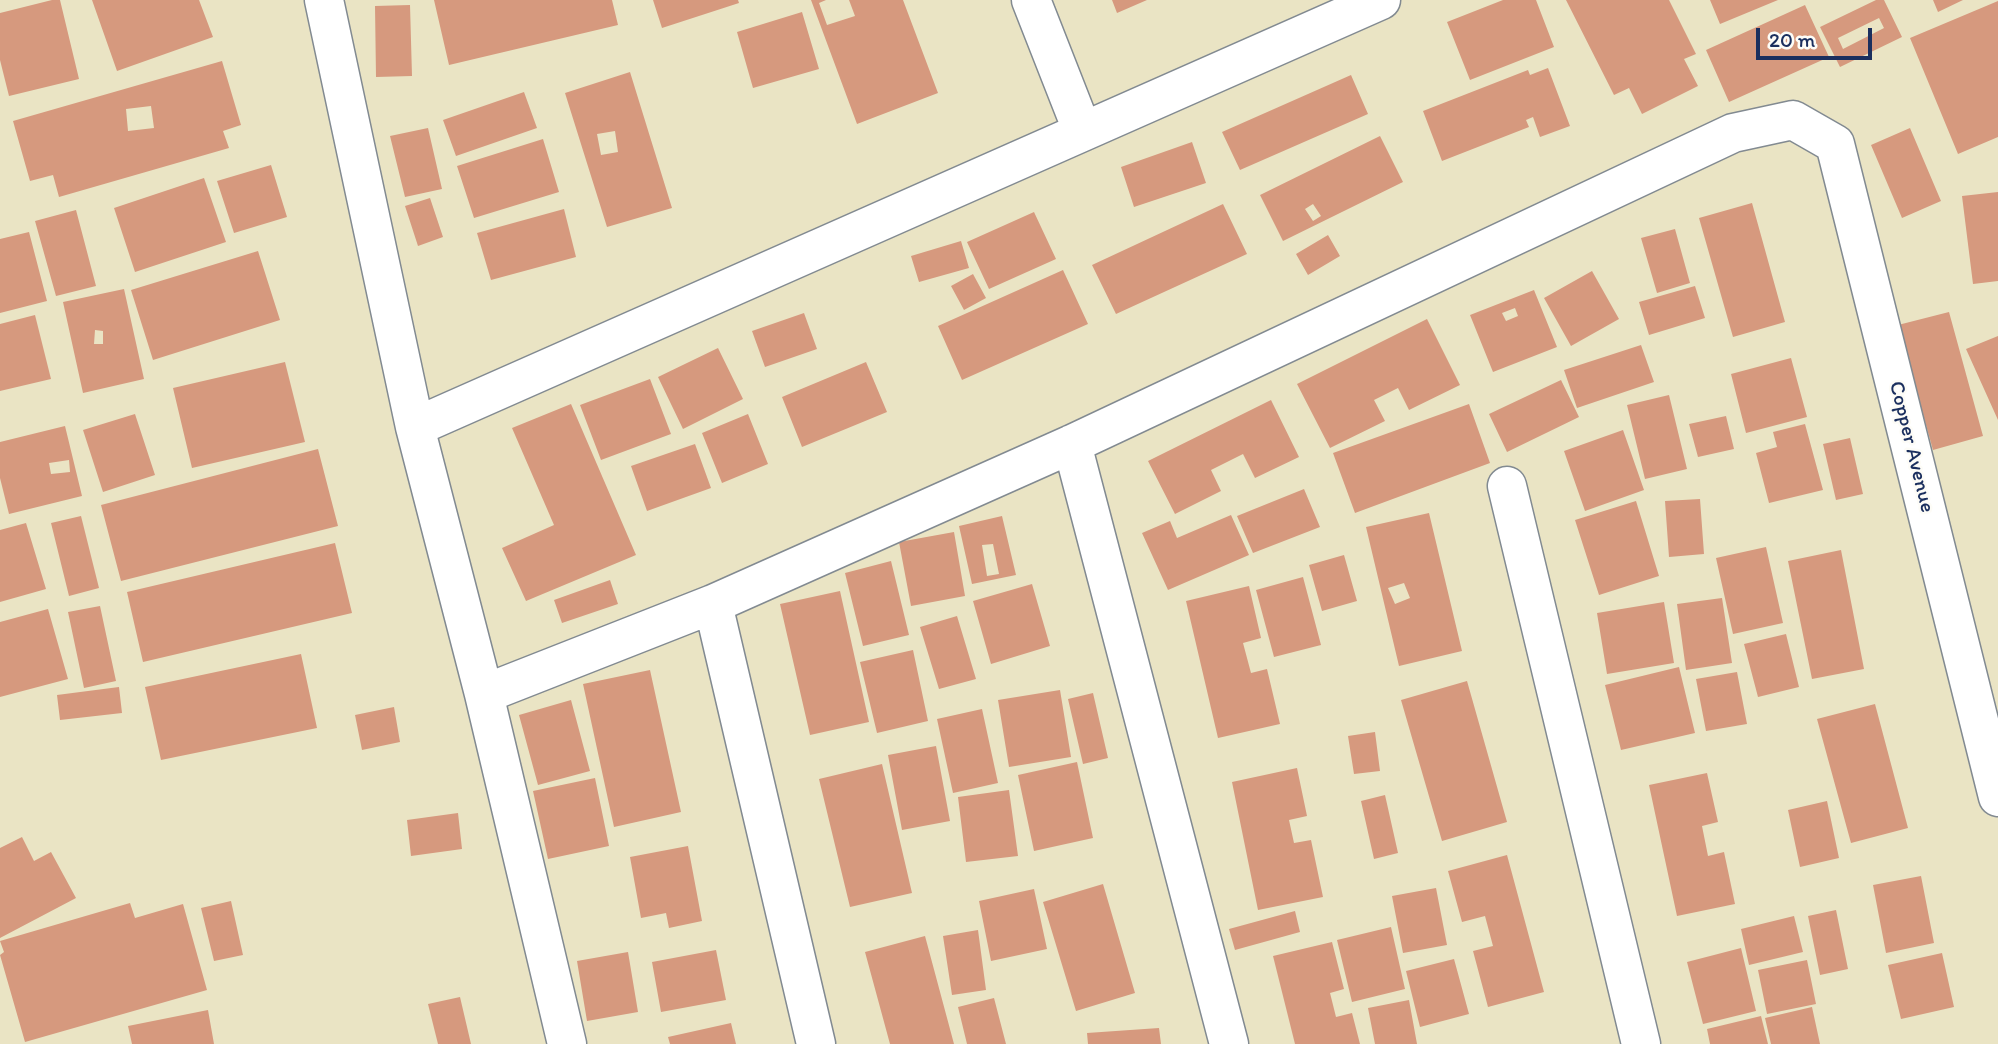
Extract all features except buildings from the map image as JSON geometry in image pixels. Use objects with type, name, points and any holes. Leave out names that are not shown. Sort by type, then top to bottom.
[{"type":"street","points":[[324,0],[415,427],[484,694],[567,1044]]},
{"type":"street","points":[[1031,0],[1082,130]]},
{"type":"street","points":[[415,427],[1381,0]]},
{"type":"street","name":"Copper Avenue","points":[[1072,444],[1733,133],[1793,120],[1835,144],[1998,797]]},
{"type":"street","points":[[484,694],[713,604],[1072,444],[1229,1044]]},
{"type":"street","points":[[1507,486],[1640,1044]]},
{"type":"street","points":[[713,604],[816,1044]]}]
